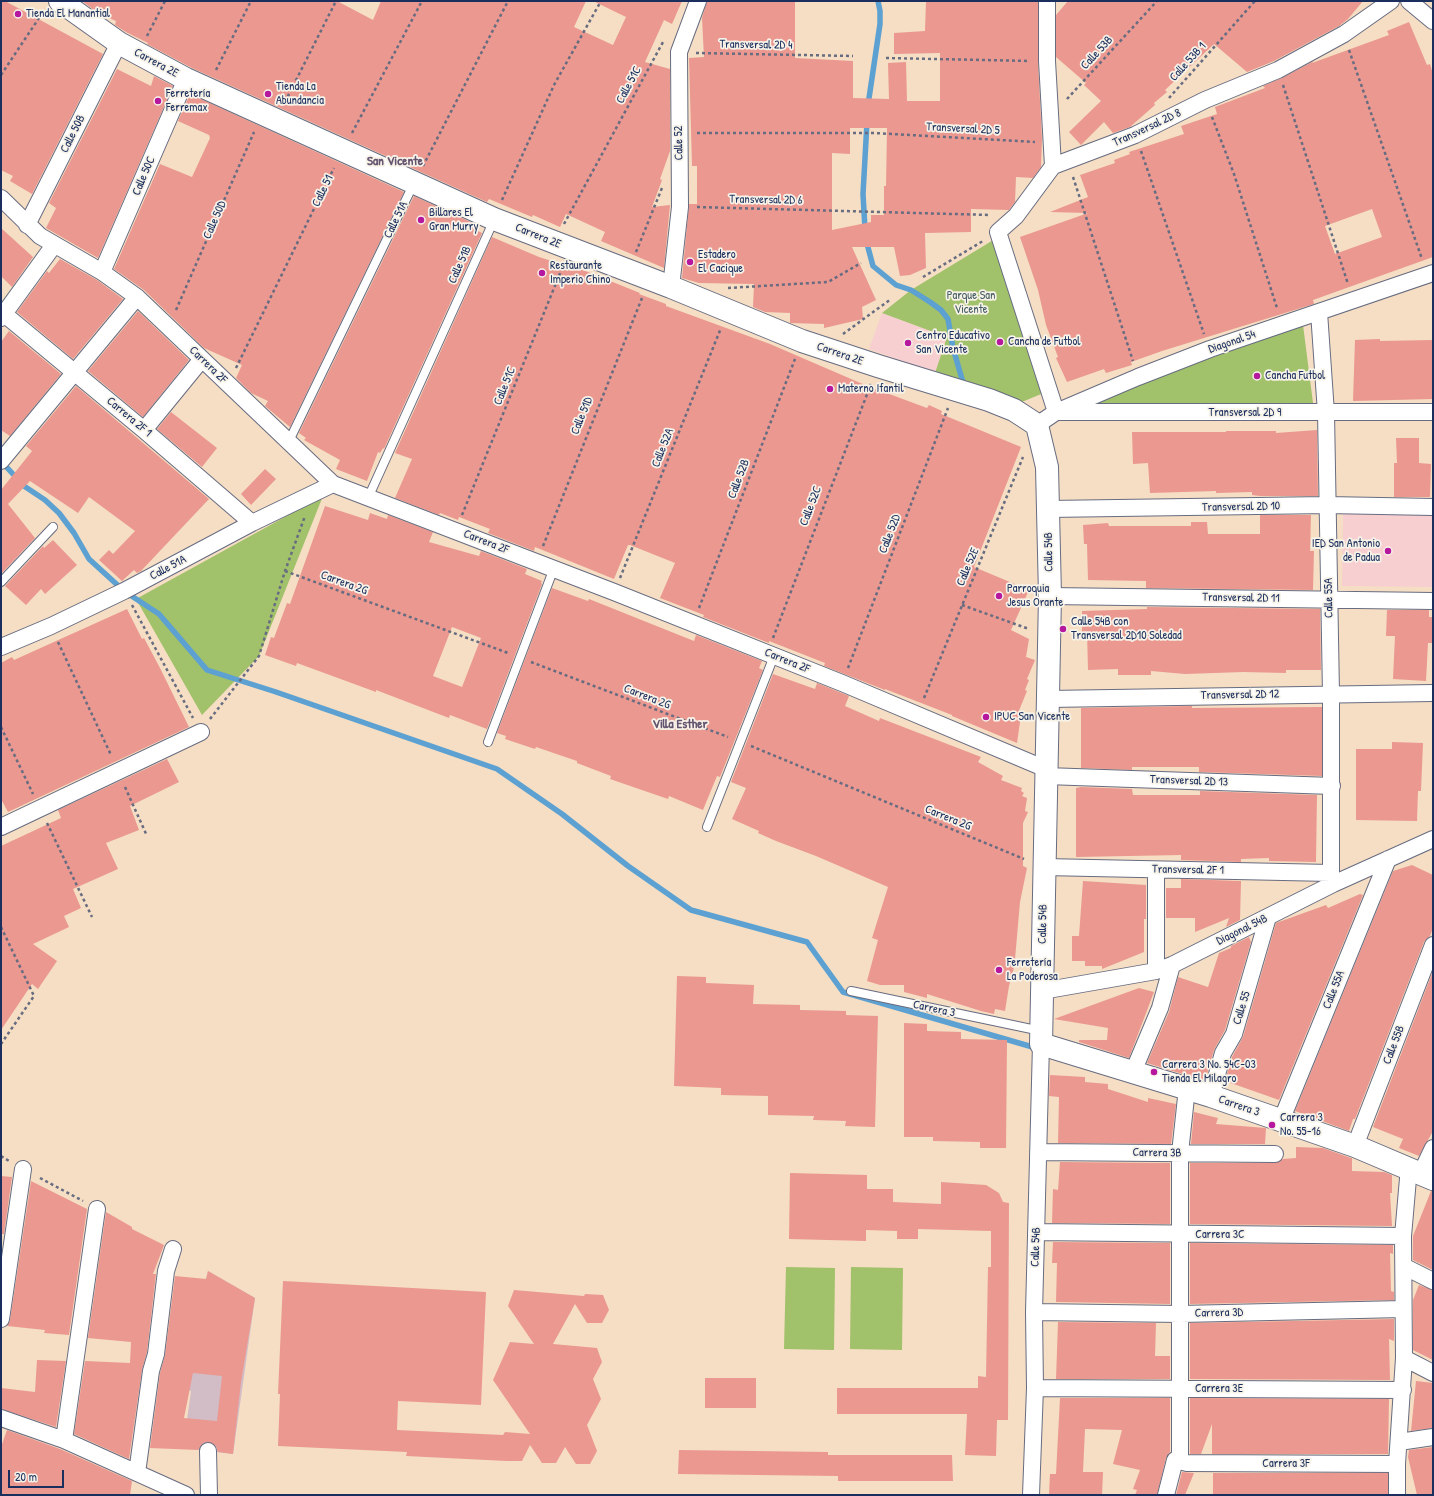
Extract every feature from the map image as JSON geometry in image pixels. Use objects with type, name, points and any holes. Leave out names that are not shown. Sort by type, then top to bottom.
[{"type":"street","name":"Calle 52","points":[[671,287],[680,207],[678,52],[698,1]]},
{"type":"street","points":[[1047,1],[1047,61],[1052,143],[1061,163],[1016,216],[998,232],[1056,412]]},
{"type":"street","name":"Transversal 2D 8","points":[[1061,163],[1135,135],[1205,100],[1278,70],[1344,34],[1391,1]]},
{"type":"street","points":[[1409,1],[1433,20]]},
{"type":"street","name":"Carrera 2E","points":[[54,4],[128,49],[186,79],[494,219],[671,287],[812,344],[955,391],[989,400],[1014,410],[1037,425]]},
{"type":"street","name":"Calle 50B","points":[[27,225],[128,49]]},
{"type":"street","name":"Calle 50C","points":[[102,272],[186,79]]},
{"type":"street","name":"Carrera 2F","points":[[1,198],[27,225],[54,245],[102,272],[137,297],[333,484],[554,568],[842,683],[1046,772]]},
{"type":"street","points":[[2,316],[54,245]]},
{"type":"street","name":"Diagonal 54","points":[[1037,425],[1056,412],[1138,377],[1282,324],[1430,274]]},
{"type":"street","points":[[4,452],[137,297]]},
{"type":"street","name":"Calle 55A","points":[[1319,312],[1326,413],[1331,694],[1332,878]]},
{"type":"street","name":"Carrera 2F 1","points":[[2,316],[144,430],[252,523]]},
{"type":"street","points":[[144,430],[202,359]]},
{"type":"street","name":"Transversal 2D 9","points":[[1056,412],[1433,412]]},
{"type":"street","name":"Calle 54B","points":[[1031,1495],[1035,1388],[1034,1312],[1050,596],[1047,467],[1037,425]]},
{"type":"street","name":"Calle 51A","points":[[1,647],[51,626],[124,591],[252,523],[333,484]]},
{"type":"street","name":"Transversal 2D 10","points":[[1048,510],[1327,505],[1433,507]]},
{"type":"street","name":"Transversal 2D 11","points":[[1050,596],[1433,601]]},
{"type":"street","name":"Transversal 2D 12","points":[[1048,699],[1433,693]]},
{"type":"street","points":[[1,827],[201,732]]},
{"type":"street","name":"Transversal 2D 13","points":[[1046,772],[1332,786]]},
{"type":"street","name":"Diagonal 54B","points":[[1042,991],[1156,971],[1172,965],[1268,917],[1332,878],[1388,859],[1433,839]]},
{"type":"street","name":"Calle 55A","points":[[1281,1120],[1388,859]]},
{"type":"street","name":"Transversal 2F 1","points":[[1044,867],[1156,870],[1332,878]]},
{"type":"street","points":[[1156,870],[1156,971]]},
{"type":"street","name":"Calle 55","points":[[1211,1096],[1224,1053],[1234,1034],[1268,917]]},
{"type":"street","name":"Calle 55B","points":[[1355,1146],[1433,945]]},
{"type":"street","points":[[1133,1072],[1160,1008],[1172,965]]},
{"type":"street","name":"Carrera 3","points":[[1041,1038],[1133,1072],[1211,1096],[1355,1146],[1421,1173]]},
{"type":"street","points":[[1166,1495],[1177,1461],[1181,1314],[1180,1153],[1187,1088]]},
{"type":"street","points":[[1397,1495],[1397,1464],[1404,1358],[1403,1309],[1405,1267],[1403,1236],[1421,1173],[1433,1148]]},
{"type":"street","name":"Carrera 3B","points":[[1038,1152],[1275,1154]]},
{"type":"street","points":[[1,1319],[23,1169]]},
{"type":"street","points":[[64,1440],[97,1209]]},
{"type":"street","name":"Carrera 3C","points":[[1036,1232],[1181,1235],[1403,1236]]},
{"type":"street","points":[[137,1473],[151,1371],[156,1354],[166,1271],[173,1249]]},
{"type":"street","points":[[1405,1267],[1433,1281]]},
{"type":"street","name":"Carrera 3D","points":[[1034,1312],[1181,1314],[1403,1309]]},
{"type":"street","points":[[1404,1358],[1433,1372]]},
{"type":"street","name":"Carrera 3E","points":[[1035,1388],[1403,1390]]},
{"type":"street","points":[[1,1418],[64,1440],[186,1495]]},
{"type":"street","points":[[1399,1442],[1433,1437]]},
{"type":"street","points":[[208,1451],[209,1495]]},
{"type":"street","name":"Carrera 3F","points":[[1177,1461],[1187,1463],[1397,1464]]},
{"type":"lane","name":"Calle 51A","points":[[289,441],[414,182]]},
{"type":"lane","name":"Calle 51B","points":[[368,498],[494,219]]},
{"type":"lane","points":[[1,582],[53,527]]},
{"type":"lane","points":[[488,742],[554,568]]},
{"type":"lane","points":[[707,828],[740,742],[770,655]]},
{"type":"lane","name":"Carrera 3","points":[[851,991],[1041,1038]]},
{"type":"path","points":[[128,49],[165,1]]},
{"type":"path","points":[[206,88],[251,1]]},
{"type":"path","name":"Calle 50D","points":[[168,326],[269,116],[336,1]]},
{"type":"path","name":"Calle 51","points":[[228,384],[343,150],[422,1]]},
{"type":"path","points":[[414,182],[508,1]]},
{"type":"path","points":[[494,219],[554,86],[601,1]]},
{"type":"path","name":"Calle 53B","points":[[1050,117],[1157,1]]},
{"type":"path","name":"Calle 53B 1","points":[[1166,100],[1255,1]]},
{"type":"path","points":[[1,75],[54,4]]},
{"type":"path","points":[[1344,34],[1430,274]]},
{"type":"path","name":"Calle 51C","points":[[456,530],[562,246],[663,41]]},
{"type":"path","name":"Transversal 2D 4","points":[[659,48],[678,52],[854,56]]},
{"type":"path","points":[[886,58],[1047,61]]},
{"type":"path","points":[[1278,70],[1354,299]]},
{"type":"path","points":[[1205,100],[1234,174],[1282,324]]},
{"type":"path","name":"Transversal 2D 5","points":[[679,133],[874,133],[1052,143]]},
{"type":"path","points":[[1135,135],[1210,350]]},
{"type":"path","points":[[1061,163],[1138,377]]},
{"type":"path","points":[[628,271],[662,186]]},
{"type":"path","name":"Transversal 2D 6","points":[[680,207],[1016,216]]},
{"type":"path","points":[[923,277],[998,232]]},
{"type":"path","points":[[727,288],[828,282],[861,264]]},
{"type":"path","name":"Calle 51D","points":[[537,562],[649,279]]},
{"type":"path","points":[[812,344],[864,320],[891,299]]},
{"type":"path","name":"Calle 52A","points":[[614,592],[728,311]]},
{"type":"path","name":"Calle 52B","points":[[693,624],[812,344]]},
{"type":"path","name":"Calle 52C","points":[[770,655],[878,366]]},
{"type":"path","name":"Calle 52D","points":[[842,683],[955,391]]},
{"type":"path","name":"Calle 52E","points":[[917,715],[1025,454]]},
{"type":"path","points":[[124,591],[201,732],[259,656],[285,571],[315,492]]},
{"type":"path","name":"Carrera 2G","points":[[285,571],[519,657],[740,742],[1044,867]]},
{"type":"path","points":[[962,605],[1049,636]]},
{"type":"path","points":[[51,626],[147,836]]},
{"type":"path","points":[[1,927],[34,996],[1,1044]]},
{"type":"path","points":[[1,1156],[97,1209]]},
{"type":"shaded area","name":"Centro Educativo San Vicente","points":[[882,313],[947,337],[935,373],[869,349]]},
{"type":"shaded area","name":"IED San Antonio de Padua","points":[[1343,514],[1433,515],[1433,587],[1342,586]]},
{"type":"shaded area","points":[[208,1271],[255,1298],[233,1454],[183,1448],[191,1391],[185,1389],[197,1318]]},
{"type":"green space","name":"Parque San Vicente","points":[[995,239],[1046,392],[1017,404],[935,373],[947,337],[882,313],[911,290]]},
{"type":"green space","points":[[1303,325],[1313,403],[1093,405],[1141,383]]},
{"type":"green space","points":[[323,496],[259,656],[202,715],[136,599]]},
{"type":"green space","points":[[786,1267],[835,1268],[834,1350],[784,1349]]},
{"type":"green space","points":[[851,1267],[903,1268],[902,1350],[850,1349]]},
{"type":"building","points":[[1,1],[5,1],[103,54],[32,194],[10,181],[13,176],[1,170]]},
{"type":"building","points":[[82,1],[337,1],[373,20],[381,1],[586,1],[574,27],[613,45],[626,17],[593,1],[682,1],[672,24],[664,20],[645,62],[670,69],[670,151],[660,179],[662,180],[652,207],[670,205],[664,268],[601,241],[605,232],[566,214],[560,227],[533,215],[532,217],[489,199],[487,202],[192,68],[126,32],[115,25],[116,21],[98,13]]},
{"type":"building","points":[[707,1],[795,1],[795,58],[853,61],[853,98],[889,99],[888,63],[906,62],[907,101],[940,101],[940,53],[894,54],[894,33],[925,31],[926,1],[1038,1],[1038,62],[1042,139],[1041,167],[1033,178],[1016,177],[1015,202],[1009,210],[971,209],[971,232],[925,233],[926,268],[910,275],[900,276],[894,247],[852,247],[876,300],[862,307],[863,319],[824,328],[824,324],[790,323],[790,313],[765,312],[753,307],[754,284],[699,283],[682,278],[689,204],[697,204],[697,166],[692,166],[689,58],[704,57],[702,18]],"holes":[[[850,128],[887,128],[884,215],[871,215],[871,222],[832,230],[832,153],[850,154]]]},
{"type":"building","points":[[1068,1],[1363,1],[1348,19],[1339,26],[1274,61],[1247,72],[1214,44],[1165,90],[1167,92],[1154,103],[1155,105],[1130,127],[1113,133],[1104,122],[1081,145],[1069,132],[1101,101],[1084,85],[1086,83],[1056,57],[1056,15]]},
{"type":"building","points":[[1409,22],[1427,65],[1430,64],[1433,74],[1433,257],[1313,300],[1314,304],[1162,351],[1131,362],[1132,365],[1106,373],[1104,369],[1067,382],[1056,358],[1058,357],[1046,325],[1038,290],[1020,237],[1088,213],[1050,212],[1088,197],[1080,175],[1115,163],[1114,160],[1130,154],[1129,152],[1184,134],[1181,126],[1217,114],[1215,107],[1265,88],[1263,86],[1314,61],[1312,63],[1389,35],[1387,31]],"holes":[[[1372,209],[1382,237],[1335,254],[1325,226]]]},
{"type":"building","points":[[117,69],[151,86],[154,76],[173,86],[98,258],[46,228],[56,208],[49,203]]},
{"type":"building","points":[[190,94],[404,192],[290,427],[265,406],[268,401],[251,393],[236,378],[242,365],[204,348],[144,290],[114,269],[160,164],[192,177],[210,138],[209,135],[178,121]]},
{"type":"building","points":[[414,196],[477,225],[476,230],[482,233],[384,449],[383,448],[380,453],[378,452],[367,481],[336,469],[340,460],[304,440],[306,438],[299,433]]},
{"type":"building","points":[[1,228],[33,257],[12,287],[1,276]]},
{"type":"building","points":[[492,237],[539,257],[567,266],[568,264],[666,304],[666,306],[770,344],[865,385],[927,408],[929,405],[942,411],[941,414],[1021,447],[974,567],[1029,590],[1011,630],[1029,639],[1026,657],[1035,660],[1027,679],[1029,680],[1025,690],[1027,691],[1018,713],[1021,715],[1017,743],[952,715],[824,666],[825,663],[703,617],[704,615],[660,598],[675,563],[630,545],[628,545],[614,579],[535,547],[534,551],[488,533],[490,529],[459,517],[458,520],[440,513],[439,515],[395,498],[412,459],[395,453]]},
{"type":"building","points":[[60,259],[97,280],[123,299],[73,359],[17,312],[47,271],[49,273]]},
{"type":"building","points":[[138,311],[189,360],[143,417],[88,371]]},
{"type":"building","points":[[9,331],[61,374],[10,436],[1,430],[1,342]]},
{"type":"building","points":[[1380,339],[1380,341],[1433,340],[1433,399],[1353,401],[1355,340]]},
{"type":"building","points":[[76,386],[209,499],[141,571],[137,573],[134,570],[122,581],[99,560],[109,550],[113,554],[135,531],[89,497],[78,513],[30,481],[8,504],[35,538],[1,574],[1,490],[32,451],[26,446]]},
{"type":"building","points":[[171,412],[217,448],[202,467],[157,429]]},
{"type":"building","points":[[1317,430],[1318,496],[1260,496],[1252,495],[1252,492],[1216,493],[1216,491],[1150,493],[1148,463],[1133,464],[1132,432],[1276,431],[1276,433]]},
{"type":"building","points":[[1396,438],[1419,438],[1419,463],[1431,464],[1430,497],[1394,497],[1394,463],[1397,463]]},
{"type":"building","points":[[265,469],[276,479],[251,505],[241,494]]},
{"type":"building","points":[[325,506],[368,520],[370,513],[387,519],[388,515],[433,532],[429,542],[479,556],[481,551],[527,569],[525,574],[542,581],[487,729],[450,715],[449,718],[376,690],[376,692],[297,663],[296,666],[265,655],[271,637],[274,638],[287,603],[290,604]],"holes":[[[452,627],[481,638],[462,687],[433,676]]]},
{"type":"building","points":[[1260,515],[1311,515],[1310,551],[1314,551],[1313,590],[1146,588],[1146,581],[1088,580],[1087,544],[1084,544],[1083,525],[1108,523],[1109,526],[1191,526],[1191,522],[1207,522],[1208,534],[1260,534]]},
{"type":"building","points":[[53,540],[77,565],[45,594],[41,589],[26,605],[5,586],[43,546],[44,548]]},
{"type":"building","points":[[552,588],[588,601],[589,599],[694,641],[696,635],[762,661],[759,668],[763,670],[720,777],[717,776],[703,810],[669,796],[668,799],[610,779],[611,776],[577,763],[577,761],[536,747],[535,749],[505,739],[506,736],[497,733]]},
{"type":"building","points":[[1147,607],[1320,609],[1321,670],[1286,670],[1286,673],[1243,672],[1185,674],[1151,671],[1151,675],[1118,675],[1118,669],[1088,670],[1087,632],[1082,632],[1082,611],[1147,609]]},
{"type":"building","points":[[127,609],[142,639],[144,638],[160,668],[189,727],[8,812],[1,799],[1,663],[12,657],[14,660]]},
{"type":"building","points":[[1387,610],[1429,610],[1429,617],[1433,617],[1433,643],[1428,643],[1426,681],[1393,679],[1395,636],[1386,636]]},
{"type":"building","points":[[773,674],[815,689],[817,683],[849,696],[845,706],[879,721],[880,718],[981,757],[978,762],[1003,776],[1001,780],[1022,788],[1021,791],[1024,793],[1022,796],[1027,798],[1025,811],[1028,812],[1023,823],[1023,866],[1027,868],[1020,902],[1016,960],[1009,986],[1005,1011],[995,1009],[994,1014],[927,994],[927,998],[904,992],[904,985],[880,985],[867,981],[878,940],[872,938],[888,887],[816,856],[776,841],[758,833],[759,831],[732,819],[746,788],[731,782]]},
{"type":"building","points":[[1192,706],[1192,708],[1322,707],[1322,776],[1199,772],[1199,767],[1132,767],[1132,770],[1081,768],[1081,708]]},
{"type":"building","points":[[1392,742],[1423,743],[1421,791],[1418,791],[1417,821],[1356,820],[1356,749],[1392,749]]},
{"type":"building","points":[[167,759],[179,782],[130,806],[139,830],[106,843],[118,869],[73,889],[81,908],[64,916],[69,927],[33,944],[57,961],[38,989],[32,984],[1,1030],[1,846],[61,818],[58,810]]},
{"type":"building","points":[[1076,788],[1132,789],[1133,795],[1200,795],[1200,791],[1317,795],[1316,862],[1269,861],[1269,858],[1241,859],[1241,862],[1181,860],[1181,855],[1076,857]]},
{"type":"building","points":[[1412,865],[1433,875],[1433,928],[1430,936],[1424,942],[1349,1131],[1295,1111],[1393,871]]},
{"type":"building","points":[[1181,879],[1241,881],[1240,920],[1226,927],[1229,918],[1195,932],[1195,918],[1166,918],[1166,888],[1181,888]]},
{"type":"building","points":[[1083,881],[1146,885],[1144,952],[1102,969],[1102,966],[1085,966],[1085,961],[1072,961],[1072,936],[1079,936]]},
{"type":"building","points":[[1360,894],[1363,895],[1279,1100],[1225,1081],[1232,1057],[1243,1037],[1276,923],[1326,905],[1328,908]]},
{"type":"building","points":[[1249,937],[1251,942],[1225,1030],[1214,1050],[1205,1081],[1147,1063],[1169,1012],[1178,977],[1208,987],[1219,953],[1231,948],[1231,946]]},
{"type":"building","points":[[1433,971],[1433,1131],[1419,1156],[1399,1148],[1403,1139],[1373,1127]]},
{"type":"building","points":[[677,976],[706,977],[706,983],[754,985],[753,1004],[800,1005],[800,1010],[846,1011],[846,1015],[878,1016],[875,1127],[845,1126],[846,1121],[813,1120],[814,1116],[768,1115],[768,1096],[721,1095],[721,1088],[674,1086]]},
{"type":"building","points":[[1139,988],[1154,992],[1129,1058],[1079,1042],[1079,1040],[1107,1040],[1108,1028],[1054,1019]]},
{"type":"building","points":[[904,1023],[927,1024],[927,1031],[961,1032],[961,1039],[1007,1040],[1006,1148],[980,1148],[980,1142],[933,1141],[933,1137],[904,1137]]},
{"type":"building","points":[[1050,1075],[1085,1077],[1085,1082],[1108,1084],[1108,1089],[1148,1102],[1148,1098],[1176,1104],[1171,1144],[1058,1143],[1059,1097],[1049,1096]]},
{"type":"building","points":[[1194,1112],[1218,1118],[1216,1124],[1266,1128],[1265,1144],[1191,1144]]},
{"type":"building","points":[[1296,1147],[1323,1148],[1352,1158],[1352,1171],[1384,1172],[1392,1175],[1392,1193],[1390,1193],[1392,1226],[1190,1224],[1190,1163],[1275,1163],[1283,1159],[1296,1158]]},
{"type":"building","points":[[1060,1162],[1170,1163],[1170,1224],[1052,1223],[1053,1189],[1058,1190]]},
{"type":"building","points":[[790,1173],[867,1175],[867,1189],[893,1189],[893,1202],[941,1204],[941,1182],[986,1185],[999,1193],[1003,1202],[1009,1203],[1008,1420],[997,1420],[996,1456],[965,1455],[967,1414],[837,1414],[837,1388],[978,1388],[978,1376],[986,1377],[988,1267],[991,1267],[991,1231],[918,1229],[918,1239],[897,1239],[897,1231],[866,1230],[866,1241],[789,1239]]},
{"type":"building","points":[[1,1176],[12,1177],[4,1234],[1,1234]]},
{"type":"building","points":[[31,1181],[87,1209],[69,1335],[44,1333],[45,1330],[7,1326],[10,1320]]},
{"type":"building","points":[[1431,1191],[1433,1191],[1433,1270],[1413,1260],[1413,1236]]},
{"type":"building","points":[[106,1212],[132,1227],[132,1229],[164,1245],[153,1274],[156,1274],[147,1352],[142,1370],[129,1459],[74,1434],[85,1361],[130,1363],[131,1342],[88,1338]]},
{"type":"building","points":[[1053,1242],[1170,1243],[1170,1304],[1056,1302],[1057,1263],[1052,1263]]},
{"type":"building","points":[[1190,1243],[1393,1245],[1393,1254],[1390,1253],[1391,1291],[1394,1292],[1394,1300],[1190,1304]]},
{"type":"building","points":[[208,1271],[255,1298],[241,1382],[233,1454],[218,1452],[216,1446],[208,1442],[203,1443],[198,1450],[150,1448],[160,1373],[165,1355],[175,1276],[206,1279]],"holes":[[[193,1373],[222,1376],[217,1421],[184,1418]]]},
{"type":"building","points":[[283,1281],[486,1292],[481,1405],[398,1401],[397,1430],[503,1435],[505,1432],[530,1434],[493,1380],[510,1342],[534,1344],[508,1306],[514,1290],[584,1296],[585,1294],[603,1295],[609,1310],[602,1323],[587,1323],[575,1304],[553,1344],[597,1348],[602,1362],[593,1379],[601,1399],[587,1425],[597,1451],[590,1464],[576,1464],[565,1447],[556,1463],[542,1463],[530,1445],[522,1461],[406,1456],[407,1452],[278,1446],[280,1394],[278,1394]]},
{"type":"building","points":[[1419,1285],[1433,1290],[1433,1360],[1413,1350],[1413,1300]]},
{"type":"building","points":[[1394,1319],[1394,1341],[1389,1339],[1390,1380],[1190,1379],[1190,1323]]},
{"type":"building","points":[[1058,1322],[1156,1323],[1155,1356],[1170,1356],[1170,1379],[1056,1379]]},
{"type":"building","points":[[37,1360],[66,1361],[56,1427],[1,1409],[1,1388],[35,1392]]},
{"type":"building","points":[[705,1378],[756,1378],[756,1408],[705,1408]]},
{"type":"building","points":[[1416,1381],[1433,1383],[1433,1428],[1411,1431]]},
{"type":"building","points":[[1060,1398],[1170,1398],[1170,1452],[1166,1458],[1157,1495],[1135,1495],[1137,1490],[1133,1489],[1140,1470],[1113,1464],[1122,1430],[1085,1429],[1083,1472],[1103,1472],[1102,1495],[1049,1495],[1050,1474],[1056,1474]]},
{"type":"building","points":[[1190,1398],[1389,1399],[1388,1454],[1212,1454],[1212,1424],[1201,1454],[1190,1454]]},
{"type":"building","points":[[7,1430],[60,1449],[132,1481],[130,1495],[1,1495],[1,1447]]},
{"type":"building","points":[[1433,1447],[1433,1495],[1417,1495],[1408,1457],[1409,1450]]},
{"type":"building","points":[[679,1450],[828,1452],[828,1455],[952,1455],[953,1481],[838,1481],[838,1476],[678,1474]]},
{"type":"building","points":[[1182,1472],[1194,1473],[1185,1495],[1176,1495]]},
{"type":"building","points":[[1213,1473],[1388,1473],[1388,1495],[1213,1495]]},
{"type":"waterway","points":[[868,105],[880,24],[878,1]]},
{"type":"waterway","points":[[865,229],[863,194],[867,122]]},
{"type":"waterway","points":[[866,240],[873,266],[896,285],[911,290],[930,302],[941,310],[948,319],[953,348],[964,386]]},
{"type":"waterway","points":[[1,461],[24,486],[45,500],[59,513],[74,533],[89,559],[124,591],[159,614],[207,670],[276,692],[497,769],[562,814],[628,866],[691,910],[807,942],[843,992],[1036,1048]]},
{"type":"place","name":"Tienda El Manantial","points":[[18,14]]},
{"type":"place","name":"Tienda La Abundancia","points":[[268,94]]},
{"type":"place","name":"Ferretería Ferremax","points":[[158,101]]},
{"type":"place","name":"Billares El Gran Murry","points":[[421,220]]},
{"type":"place","name":"Estadero El Cacique","points":[[690,262]]},
{"type":"place","name":"Restaurante Imperio Chino","points":[[542,273]]},
{"type":"place","name":"Cancha de Futbol","points":[[1000,342]]},
{"type":"place","name":"Centro Educativo San Vicente","points":[[908,343]]},
{"type":"place","name":"Cancha Futbol","points":[[1257,376]]},
{"type":"place","name":"Materno Ifantil","points":[[830,389]]},
{"type":"place","name":"IED San Antonio de Padua","points":[[1388,551]]},
{"type":"place","name":"Parroquia Jesus Orante","points":[[999,596]]},
{"type":"place","name":"Calle 54B con Transversal 2D10 Soledad","points":[[1063,629]]},
{"type":"place","name":"IPUC San Vicente","points":[[986,717]]},
{"type":"place","name":"Ferretería La Poderosa","points":[[999,970]]},
{"type":"place","name":"Carrera 3 No. 54C-03 Tienda El Milagro","points":[[1154,1072]]},
{"type":"place","name":"Carrera 3 No. 55-16","points":[[1272,1125]]},
{"type":"district","name":"San Vicente","points":[[395,162]]},
{"type":"district","name":"Villa Esther","points":[[680,725]]}]
